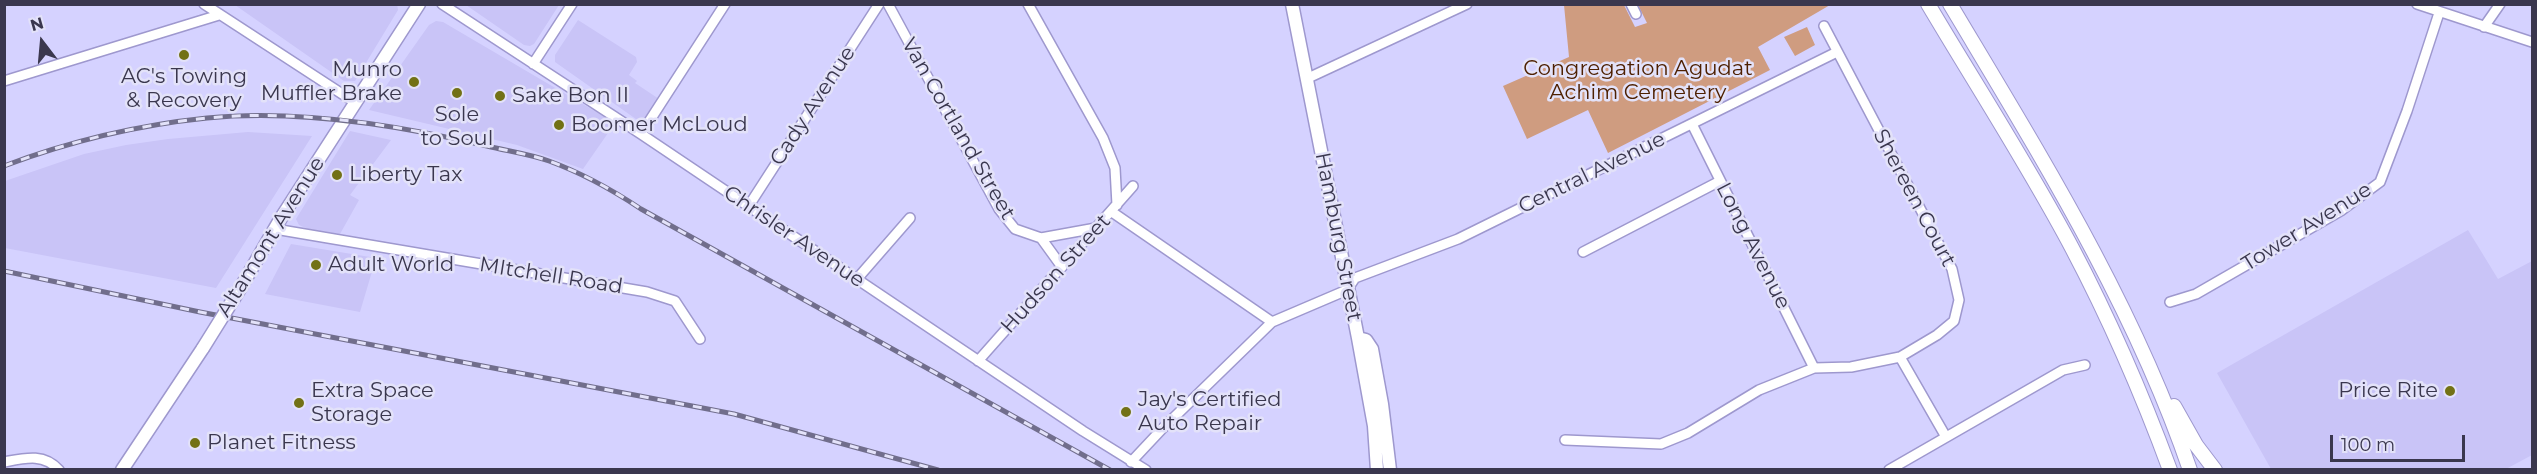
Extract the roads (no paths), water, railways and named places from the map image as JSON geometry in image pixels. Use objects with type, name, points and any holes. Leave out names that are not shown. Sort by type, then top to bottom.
[{"type":"highway","points":[[1928,4],[2071,246],[2125,357],[2170,470]]},
{"type":"highway","points":[[1950,4],[2067,201],[2188,431],[2215,470]]},
{"type":"highway","points":[[2125,311],[2158,386],[2190,470]]},
{"type":"main road","name":"Altamont Avenue","points":[[122,470],[203,348],[275,229],[419,4]]},
{"type":"main road","name":"Hamburg Street","points":[[1292,4],[1358,338],[1374,426],[1377,470]]},
{"type":"main road","points":[[1358,338],[1366,340],[1372,349],[1390,470]]},
{"type":"street","points":[[204,4],[356,103]]},
{"type":"street","name":"Chrisler Avenue","points":[[442,4],[642,134],[856,280],[1146,470]]},
{"type":"street","points":[[533,64],[572,4]]},
{"type":"street","points":[[642,134],[725,4]]},
{"type":"street","name":"Cady Avenue","points":[[748,207],[879,4]]},
{"type":"street","name":"Van Cortland Street","points":[[888,4],[999,209],[1015,229],[1041,238]]},
{"type":"street","points":[[1028,4],[1102,138],[1115,168],[1114,208],[1272,322],[1131,462]]},
{"type":"street","points":[[1306,79],[1467,4]]},
{"type":"street","points":[[1631,4],[1636,14]]},
{"type":"street","points":[[2417,4],[2532,42]]},
{"type":"street","points":[[2484,27],[2500,4]]},
{"type":"street","name":"Tower Avenue","points":[[2170,302],[2196,294],[2342,210],[2380,182],[2407,111],[2439,13]]},
{"type":"street","points":[[4,81],[219,15]]},
{"type":"street","name":"Shereen Court","points":[[1565,440],[1661,444],[1688,433],[1759,390],[1814,368],[1851,368],[1900,357],[1937,335],[1954,321],[1959,300],[1952,269],[1824,26]]},
{"type":"street","name":"Central Avenue","points":[[1272,322],[1347,290],[1355,278],[1458,239],[1837,52]]},
{"type":"street","name":"Long Avenue","points":[[1692,124],[1814,368]]},
{"type":"street","points":[[1583,252],[1720,181]]},
{"type":"street","name":"Hudson Street","points":[[978,361],[1133,186]]},
{"type":"street","points":[[856,280],[910,218]]},
{"type":"street","points":[[1062,267],[1041,238],[1096,228]]},
{"type":"street","name":"MItchell Road","points":[[275,229],[647,292],[675,301],[700,339]]},
{"type":"street","points":[[1900,357],[1946,437]]},
{"type":"street","points":[[1890,470],[2063,370],[2085,365]]},
{"type":"street","points":[[4,462],[40,457],[53,462],[59,470]]},
{"type":"railway","points":[[4,166],[54,149],[130,130],[181,121],[242,116],[312,117],[348,121],[453,138],[534,156],[596,182],[1110,470]]},
{"type":"railway","points":[[4,271],[200,312],[734,414],[938,470]]},
{"type":"place","name":"AC's Towing & Recovery","points":[[184,55]]},
{"type":"place","name":"Munro Muffler Brake","points":[[414,82]]},
{"type":"place","name":"Sole to Soul","points":[[457,93]]},
{"type":"place","name":"Sake Bon II","points":[[500,96]]},
{"type":"place","name":"Boomer McLoud","points":[[559,125]]},
{"type":"place","name":"Liberty Tax","points":[[337,175]]},
{"type":"place","name":"Adult World","points":[[316,265]]},
{"type":"place","name":"Price Rite","points":[[2450,391]]},
{"type":"place","name":"Extra Space Storage","points":[[299,403]]},
{"type":"place","name":"Jay's Certified Auto Repair","points":[[1126,412]]},
{"type":"place","name":"Planet Fitness","points":[[195,443]]},
{"type":"park label","name":"Congregation Agudat Achim Cemetery","points":[[1638,81]]}]
